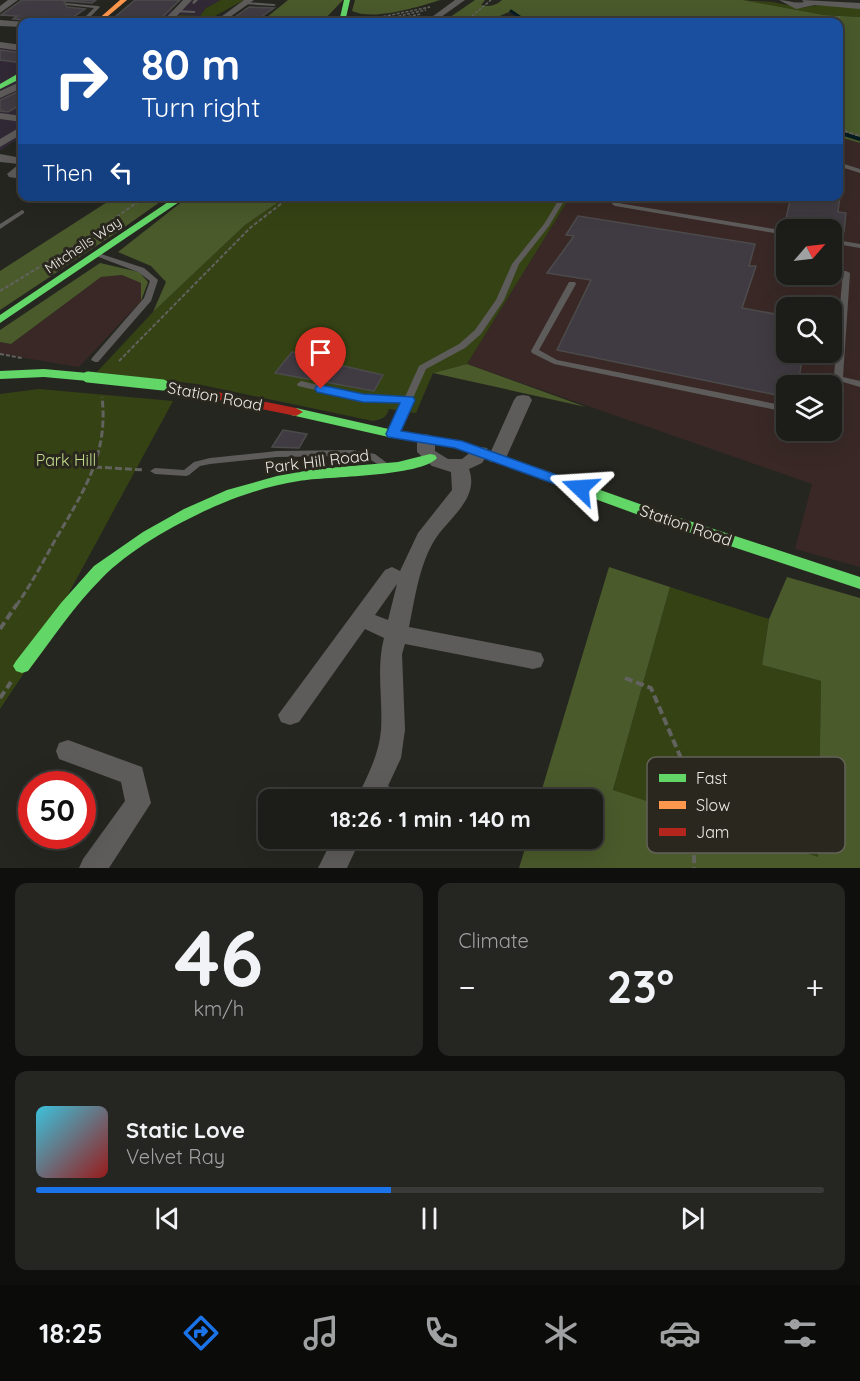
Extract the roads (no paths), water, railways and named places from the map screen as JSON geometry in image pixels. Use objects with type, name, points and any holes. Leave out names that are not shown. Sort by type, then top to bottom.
[{"type":"main road","points":[[103,18],[124,0]]},
{"type":"main road","points":[[342,18],[347,0]]},
{"type":"main road","points":[[0,87],[18,77]]},
{"type":"main road","name":"Mitchells Way","points":[[0,320],[177,201]]},
{"type":"main road","name":"Station Road","points":[[0,375],[44,373],[163,385],[393,434],[458,444],[663,518],[860,583]]},
{"type":"main road","name":"Park Hill Road","points":[[22,666],[76,596],[98,572],[174,517],[205,502],[270,481],[302,476],[390,470],[430,458]]},
{"type":"street","points":[[0,10],[14,0]]},
{"type":"street","points":[[435,18],[461,0]]},
{"type":"street","points":[[783,0],[801,6],[809,5],[808,1],[860,6]]},
{"type":"street","points":[[170,18],[193,1]]},
{"type":"street","points":[[224,18],[248,1]]},
{"type":"street","points":[[0,23],[18,24]]},
{"type":"street","points":[[0,45],[18,47]]},
{"type":"street","points":[[0,95],[18,86]]},
{"type":"street","points":[[0,116],[18,118]]},
{"type":"street","points":[[0,144],[18,132]]},
{"type":"street","points":[[0,158],[18,160]]},
{"type":"street","points":[[426,440],[426,452],[430,458],[443,464],[459,466],[489,455],[523,400]]},
{"type":"street","points":[[381,789],[393,730],[391,663],[395,633],[412,566],[425,538],[462,491],[463,478],[459,466]]},
{"type":"street","points":[[290,715],[393,575]]},
{"type":"street","points":[[361,618],[395,633],[533,660]]},
{"type":"street","points":[[68,751],[133,775],[138,803],[93,868]]},
{"type":"street","points":[[332,868],[342,849]]},
{"type":"lane","points":[[248,1],[274,5]]},
{"type":"lane","points":[[67,4],[98,7],[86,18]]},
{"type":"lane","points":[[178,11],[194,12]]},
{"type":"lane","points":[[843,166],[860,171]]},
{"type":"lane","points":[[393,434],[423,368],[462,345],[478,332],[500,300],[516,264],[547,225],[561,201]]},
{"type":"lane","points":[[615,201],[615,204],[776,231]]},
{"type":"lane","points":[[0,227],[22,212]]},
{"type":"lane","points":[[842,243],[860,246]]},
{"type":"lane","points":[[95,360],[148,299],[154,280],[141,270],[98,255]]},
{"type":"lane","points":[[839,375],[846,273]]},
{"type":"lane","points":[[573,284],[535,351],[554,362],[776,407]]},
{"type":"lane","points":[[842,380],[860,384]]},
{"type":"lane","points":[[301,384],[363,398],[408,400]]},
{"type":"lane","points":[[155,471],[186,473],[204,462],[240,456],[352,453],[372,456],[390,470]]},
{"type":"waterway","points":[[511,11],[521,18]]},
{"type":"waterway","points":[[843,134],[860,139]]},
{"type":"park label","name":"Park Hill","points":[[66,460]]}]
